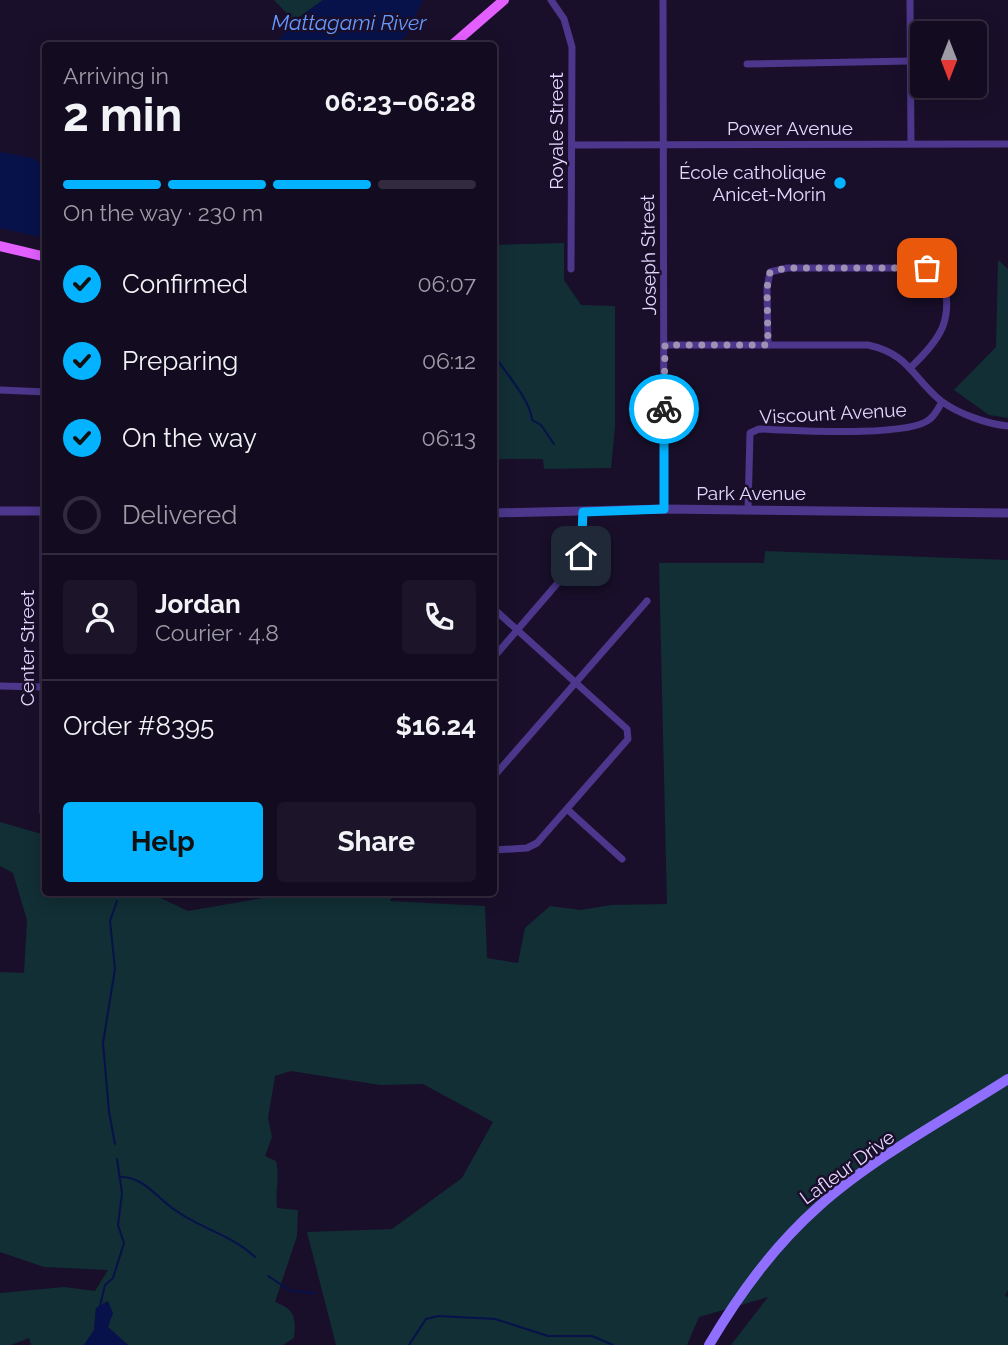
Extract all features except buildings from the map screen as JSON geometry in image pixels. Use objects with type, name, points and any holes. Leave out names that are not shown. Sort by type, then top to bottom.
[{"type":"main road","points":[[456,42],[504,0]]},
{"type":"main road","points":[[0,246],[42,256]]},
{"type":"main road","name":"Lafleur Drive","points":[[709,1345],[757,1273],[818,1206],[855,1178],[1008,1079]]},
{"type":"street","name":"Royale Street","points":[[551,0],[571,34],[571,269]]},
{"type":"street","name":"Joseph Street","points":[[663,0],[664,509]]},
{"type":"street","points":[[910,0],[910,21]]},
{"type":"street","points":[[747,64],[910,61]]},
{"type":"street","points":[[911,98],[911,144]]},
{"type":"street","name":"Power Avenue","points":[[572,145],[1008,144]]},
{"type":"street","points":[[768,345],[767,288],[770,272],[787,268],[927,268],[942,275],[946,286],[944,329],[937,342],[910,368]]},
{"type":"street","points":[[665,345],[868,345],[889,350],[943,402],[987,424],[1008,426]]},
{"type":"street","points":[[0,390],[42,391]]},
{"type":"street","name":"Viscount Avenue","points":[[748,510],[750,433],[759,429],[886,430],[912,427],[929,420],[943,402]]},
{"type":"street","name":"Park Avenue","points":[[497,513],[664,509],[1008,513]]},
{"type":"street","points":[[0,511],[42,511]]},
{"type":"street","points":[[497,654],[581,556],[583,512]]},
{"type":"street","points":[[497,773],[647,601]]},
{"type":"street","points":[[497,612],[627,729],[628,738],[537,843],[527,848],[497,850]]},
{"type":"street","points":[[0,686],[42,687]]},
{"type":"street","points":[[568,810],[622,859]]},
{"type":"green space","points":[[274,0],[323,0],[294,21]]},
{"type":"green space","points":[[564,243],[564,280],[581,305],[615,306],[615,427],[611,468],[544,469],[543,459],[497,459],[497,245]]},
{"type":"green space","points":[[998,260],[1008,269],[1008,418],[989,415],[954,390],[996,347]]},
{"type":"green space","points":[[765,551],[1008,560],[1008,1290],[1005,1296],[1008,1297],[1008,1345],[731,1345],[768,1297],[699,1317],[687,1345],[336,1345],[307,1232],[392,1229],[462,1178],[493,1122],[423,1084],[380,1085],[291,1071],[275,1076],[268,1118],[272,1137],[265,1156],[276,1161],[277,1208],[298,1210],[297,1236],[275,1302],[287,1308],[293,1315],[294,1338],[283,1345],[128,1345],[108,1327],[108,1301],[96,1308],[94,1330],[84,1345],[31,1345],[29,1338],[11,1345],[0,1345],[0,1293],[64,1287],[95,1291],[108,1270],[44,1267],[0,1252],[0,972],[24,973],[27,920],[13,873],[0,866],[0,822],[42,834],[42,896],[156,896],[188,911],[275,896],[392,896],[390,901],[485,906],[487,958],[518,963],[525,928],[550,906],[581,910],[611,905],[667,904],[659,563],[764,563]]},
{"type":"water","name":"Mattagami River","points":[[323,0],[423,0],[406,35],[400,42],[277,42],[294,21]]},
{"type":"water","points":[[0,152],[32,158],[42,164],[42,237],[0,228]]},
{"type":"water","points":[[108,1301],[113,1313],[108,1327],[128,1345],[84,1345],[94,1330],[96,1308]]},
{"type":"waterway","points":[[497,359],[527,404],[532,420],[541,425],[554,444]]},
{"type":"waterway","points":[[115,1144],[109,1112],[103,1043],[115,969],[110,921],[117,901]]},
{"type":"waterway","points":[[100,1306],[105,1285],[113,1278],[124,1243],[118,1225],[122,1193],[117,1159]]},
{"type":"waterway","points":[[120,1177],[143,1184],[185,1217],[236,1243],[255,1257]]},
{"type":"waterway","points":[[268,1276],[291,1291],[315,1293]]},
{"type":"waterway","points":[[409,1345],[426,1319],[438,1316],[495,1319],[548,1336],[592,1336],[613,1345]]},
{"type":"way so far","points":[[664,409],[665,345],[768,345],[767,288],[770,272],[787,268],[927,268]]},
{"type":"place","name":"École catholique Anicet-Morin","points":[[840,183]]},
{"type":"route","points":[[581,556],[583,512],[664,509],[664,409]]}]
